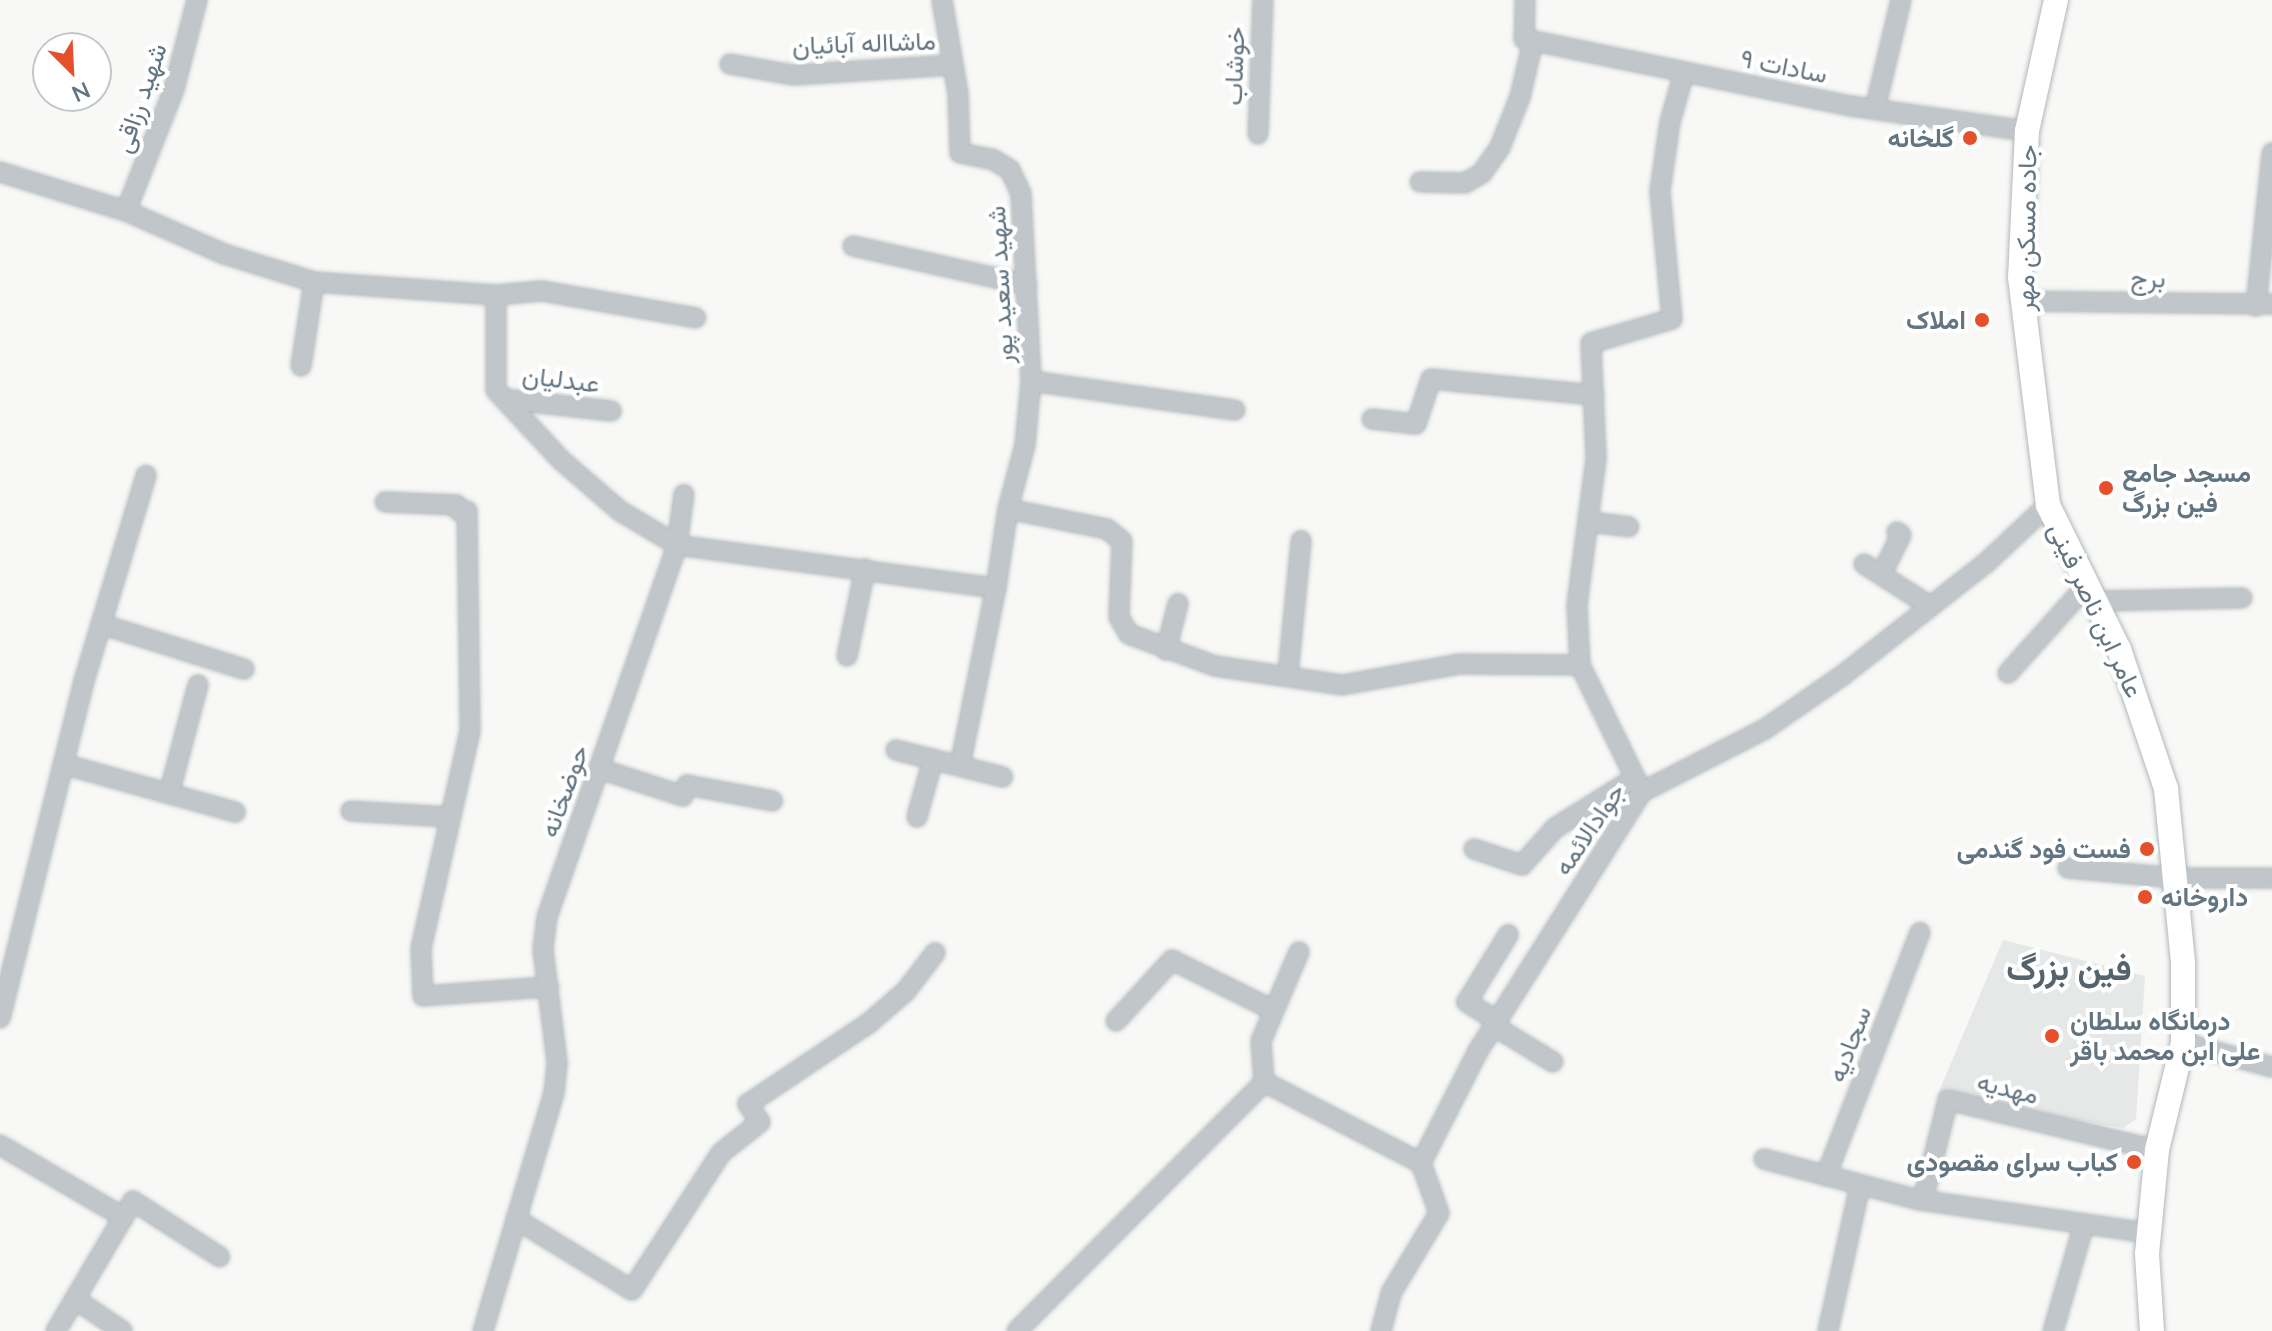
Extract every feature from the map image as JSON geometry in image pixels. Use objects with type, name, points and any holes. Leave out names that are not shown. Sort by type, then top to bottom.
[{"type":"main road","name":"جاده مسکن مهر","points":[[2048,505],[2022,301],[2027,131],[2056,0]]},
{"type":"main road","name":"عامر ابن ناصر فینی","points":[[2048,505],[2119,649],[2166,789],[2185,987],[2183,1043],[2157,1150],[2149,1233],[2152,1331]]},
{"type":"street","name":"شهید رزاقی","points":[[126,211],[174,89],[197,0]]},
{"type":"street","name":"شهید سعید پور","points":[[942,0],[953,65],[960,153],[992,159],[1010,170],[1021,194],[1031,381],[1025,445],[1008,509],[996,588],[960,766]]},
{"type":"street","name":"خوشاب","points":[[1258,134],[1263,0]]},
{"type":"street","points":[[1420,182],[1465,183],[1482,173],[1526,103],[1533,41],[1524,39],[1525,0]]},
{"type":"street","points":[[1875,109],[1901,0]]},
{"type":"street","name":"سادات ۹","points":[[1533,41],[1875,109],[2027,131]]},
{"type":"street","name":"ماشااله آبائیان","points":[[730,64],[793,75],[953,65]]},
{"type":"street","points":[[1474,849],[1522,865],[1555,828],[1638,785],[1580,665],[1577,605],[1596,458],[1591,343],[1672,319],[1660,191],[1670,122],[1684,73]]},
{"type":"street","points":[[2264,305],[2272,153]]},
{"type":"street","points":[[0,172],[126,211],[224,254],[314,282],[496,295],[542,291],[696,318]]},
{"type":"street","points":[[853,246],[1027,285]]},
{"type":"street","points":[[301,366],[314,282]]},
{"type":"street","points":[[496,295],[496,390],[561,460],[620,511],[677,545],[996,588]]},
{"type":"street","name":"برج","points":[[2022,301],[2264,305]]},
{"type":"street","points":[[1372,419],[1416,424],[1431,379],[1594,395]]},
{"type":"street","points":[[1031,381],[1235,410]]},
{"type":"street","name":"عبدلیان","points":[[504,399],[611,411]]},
{"type":"street","points":[[0,1018],[2,993],[63,764],[146,475]]},
{"type":"street","name":"حوضخانه","points":[[483,1331],[554,1093],[557,1062],[543,949],[547,917],[677,545],[684,494]]},
{"type":"street","points":[[385,502],[457,505],[459,511],[467,511],[470,731],[421,948],[423,996],[549,987]]},
{"type":"street","name":"جوادالائمه","points":[[1421,1163],[1496,1023],[1638,785],[1765,729],[1930,606],[2048,505]]},
{"type":"street","points":[[1008,509],[1107,529],[1122,541],[1119,617],[1129,634],[1215,666],[1288,674],[1342,685],[1460,664],[1580,665]]},
{"type":"street","points":[[1590,522],[1629,527]]},
{"type":"street","points":[[1882,573],[1901,535],[1897,532]]},
{"type":"street","points":[[1288,674],[1301,541]]},
{"type":"street","points":[[1864,564],[1930,606]]},
{"type":"street","points":[[847,656],[865,569]]},
{"type":"street","points":[[2008,673],[2091,593],[2242,598]]},
{"type":"street","points":[[1166,650],[1178,604]]},
{"type":"street","points":[[101,624],[244,669]]},
{"type":"street","points":[[169,794],[198,685]]},
{"type":"street","points":[[896,750],[1003,777]]},
{"type":"street","points":[[917,817],[933,759]]},
{"type":"street","points":[[63,764],[235,812]]},
{"type":"street","points":[[600,769],[683,796],[687,785],[721,796],[724,789],[773,801]]},
{"type":"street","points":[[351,811],[449,817]]},
{"type":"street","points":[[2068,868],[2176,878],[2272,878]]},
{"type":"street","name":"سجادیه","points":[[1826,1176],[1920,932]]},
{"type":"street","points":[[1508,935],[1467,1002],[1553,1062]]},
{"type":"street","points":[[1017,1331],[1264,1082],[1261,1041],[1299,952]]},
{"type":"street","points":[[516,1219],[632,1290],[721,1153],[760,1122],[748,1104],[869,1023],[906,991],[935,953]]},
{"type":"street","points":[[1116,1021],[1172,960],[1273,1010]]},
{"type":"street","points":[[2183,1043],[2272,1067]]},
{"type":"street","points":[[1264,1082],[1421,1163],[1439,1213],[1391,1293],[1381,1331]]},
{"type":"street","name":"مهدیه","points":[[1923,1200],[1948,1100],[2157,1150]]},
{"type":"street","points":[[0,1145],[123,1217]]},
{"type":"street","points":[[1764,1159],[1923,1200],[2149,1233]]},
{"type":"street","points":[[1828,1331],[1860,1186]]},
{"type":"street","points":[[56,1331],[133,1201],[220,1257]]},
{"type":"street","points":[[2053,1331],[2084,1224]]},
{"type":"street","points":[[75,1299],[122,1331]]},
{"type":"shaded area","name":"درمانگاه سلطان علی ابن محمد باقر","points":[[2003,940],[2145,976],[2136,1119],[2123,1128],[1937,1096]]},
{"type":"place","name":"گلخانه","points":[[1970,138]]},
{"type":"place","name":"املاک","points":[[1982,320]]},
{"type":"place","name":"مسجد جامع فین بزرگ","points":[[2106,488]]},
{"type":"place","name":"فست فود گندمی","points":[[2147,849]]},
{"type":"place","name":"داروخانه","points":[[2145,897]]},
{"type":"place","name":"درمانگاه سلطان علی ابن محمد باقر","points":[[2052,1036]]},
{"type":"place","name":"کباب سرای مقصودی","points":[[2134,1162]]},
{"type":"district","name":"فین بزرگ","points":[[2069,967]]}]
